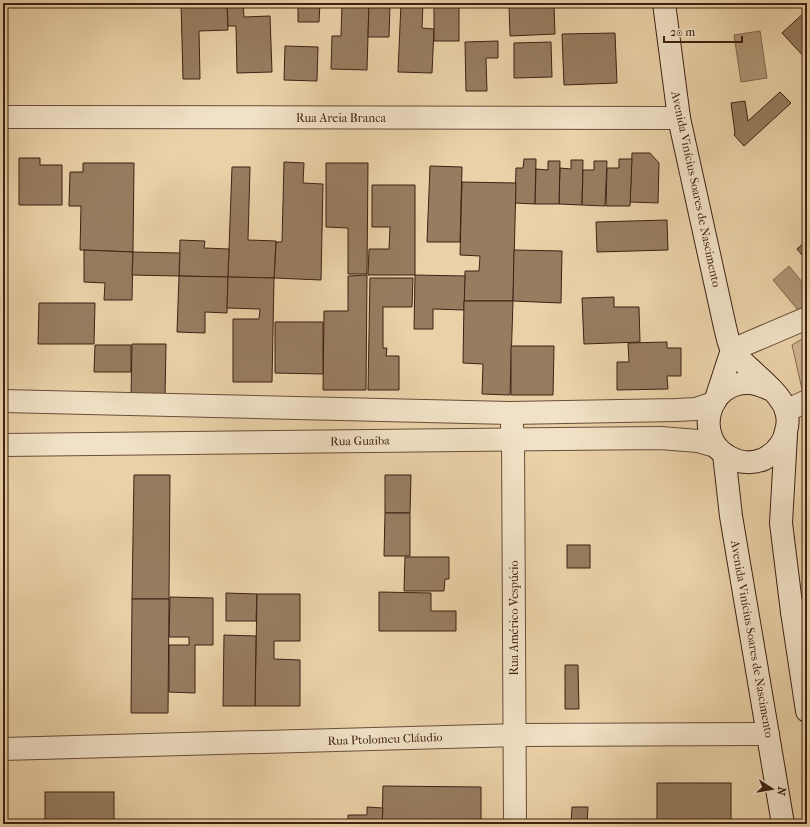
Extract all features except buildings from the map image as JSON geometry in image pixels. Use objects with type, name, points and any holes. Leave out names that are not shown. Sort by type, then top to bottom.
[{"type":"street","name":"Avenida Vinícius Soares de Nascimento","points":[[664,3],[679,118],[725,327],[732,350],[772,390],[786,411]]},
{"type":"street","name":"Rua Areia Branca","points":[[3,117],[679,118]]},
{"type":"street","points":[[732,350],[807,318]]},
{"type":"street","name":"Avenida Vinícius Soares de Nascimento","points":[[732,350],[715,401],[710,410],[708,422],[710,434],[720,450],[783,824]]},
{"type":"street","points":[[3,401],[511,413],[676,410],[696,408],[715,401],[725,390],[736,384],[748,382],[761,385],[772,390]]},
{"type":"street","points":[[807,401],[786,411],[788,423],[781,524],[800,611],[807,711]]},
{"type":"street","name":"Rua Américo Vespúcio","points":[[511,413],[513,439],[515,824]]},
{"type":"street","points":[[720,450],[735,460],[748,462],[760,461],[771,455],[780,446],[786,435]]},
{"type":"street","name":"Rua Guaiba","points":[[3,446],[660,438],[698,441],[720,450]]},
{"type":"street","name":"Rua Ptolomeu Cláudio","points":[[3,749],[515,736],[768,734]]},
{"type":"shaded area","points":[[760,31],[767,78],[741,82],[734,35]]},
{"type":"shaded area","points":[[789,266],[807,288],[807,310],[802,315],[773,280]]},
{"type":"shaded area","points":[[807,336],[807,415],[792,345]]},
{"type":"shaded area","points":[[807,494],[807,554],[804,516]]}]
